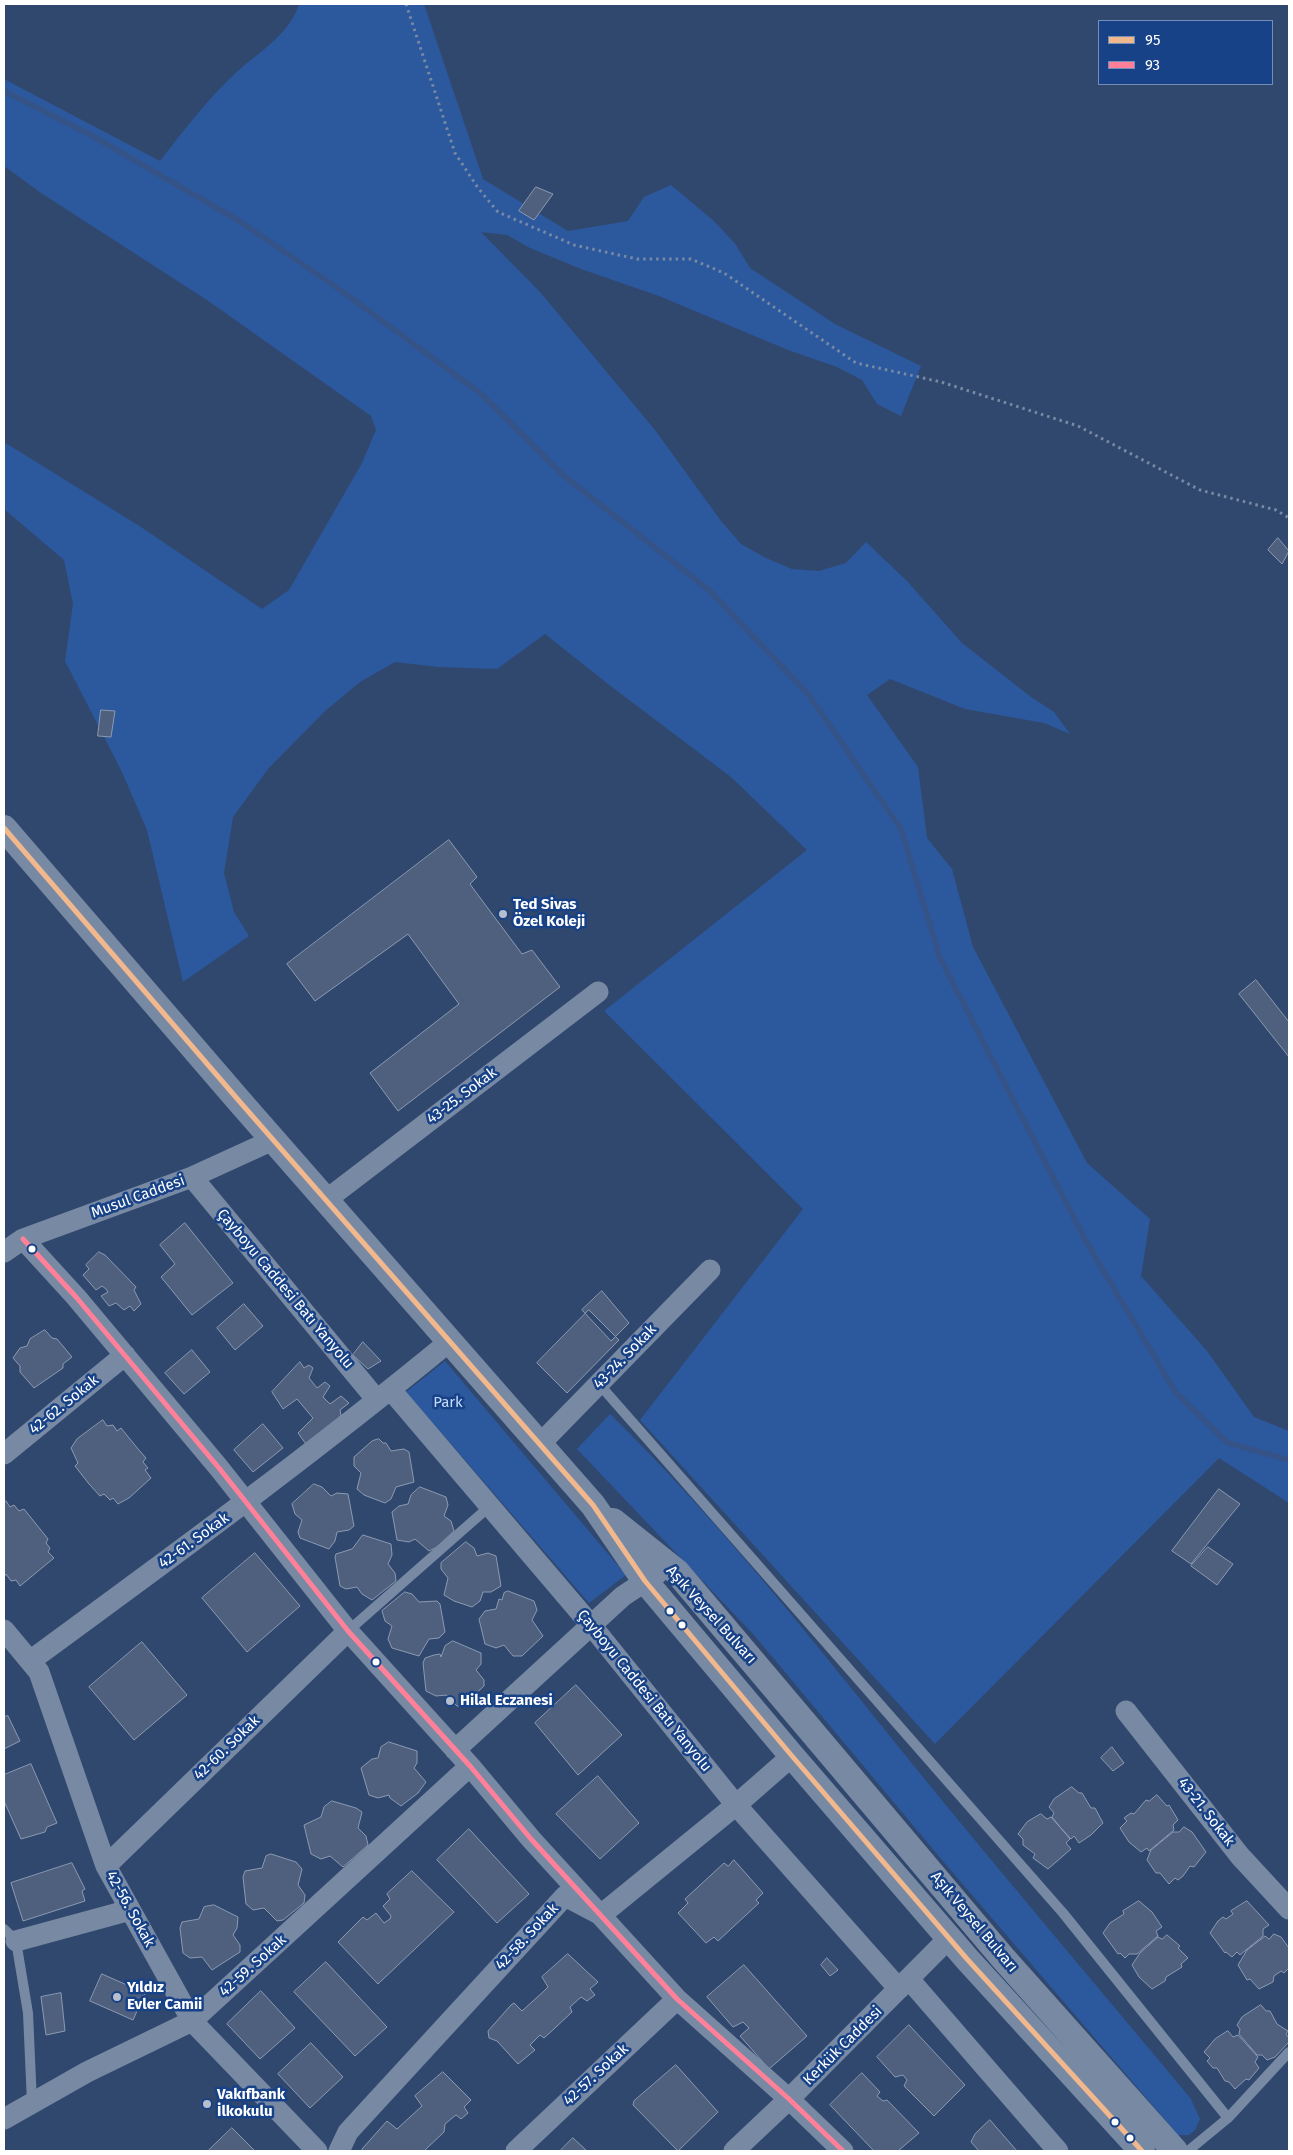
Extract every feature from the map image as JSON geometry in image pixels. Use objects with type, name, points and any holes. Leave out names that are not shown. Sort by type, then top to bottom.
[{"type":"street","points":[[4,828],[273,1140],[593,1505]]},
{"type":"street","name":"43-25. Sokak","points":[[326,1200],[598,992]]},
{"type":"street","name":"Musul Caddesi","points":[[4,1252],[23,1239],[192,1177],[273,1140]]},
{"type":"street","name":"Çayboyu Caddesi Batı Yanyolu","points":[[192,1177],[384,1395],[490,1506],[591,1625],[736,1805],[1058,2151]]},
{"type":"street","points":[[23,1239],[76,1297],[125,1355],[348,1631],[470,1766],[531,1839],[677,1999],[789,2099],[842,2151]]},
{"type":"street","name":"43-24. Sokak","points":[[540,1444],[710,1270]]},
{"type":"street","name":"42-61. Sokak","points":[[30,1661],[246,1503],[450,1341]]},
{"type":"street","name":"42-62. Sokak","points":[[4,1454],[125,1355]]},
{"type":"street","name":"Aşık Veysel Bulvarı","points":[[593,1505],[677,1572],[1004,1958],[1176,2151]]},
{"type":"street","name":"Aşık Veysel Bulvarı","points":[[593,1505],[645,1582],[792,1756],[949,1938],[1142,2151]]},
{"type":"street","points":[[455,1750],[623,1596],[668,1565]]},
{"type":"street","name":"42-56. Sokak","points":[[4,1630],[39,1672],[106,1866],[192,2021],[317,2151]]},
{"type":"street","name":"42-60. Sokak","points":[[106,1866],[348,1631]]},
{"type":"street","name":"43-21. Sokak","points":[[1126,1712],[1240,1856],[1289,1909]]},
{"type":"street","points":[[601,1915],[736,1805],[792,1756]]},
{"type":"street","name":"42-59. Sokak","points":[[4,2118],[87,2072],[192,2021],[470,1766]]},
{"type":"street","name":"42-58. Sokak","points":[[340,2151],[348,2132],[565,1896],[601,1915]]},
{"type":"street","points":[[10,1935],[130,1910]]},
{"type":"street","name":"Kerkük Caddesi","points":[[734,2151],[789,2099],[949,1938]]},
{"type":"street","name":"42-57. Sokak","points":[[516,2151],[677,1999]]},
{"type":"lane","points":[[599,1384],[1062,1913],[1228,2118]]},
{"type":"lane","points":[[348,1631],[490,1506]]},
{"type":"lane","points":[[10,1935],[28,2013],[32,2103]]},
{"type":"lane","points":[[1188,2151],[1228,2118],[1289,2052]]},
{"type":"path","points":[[406,4],[455,153],[478,188],[498,212],[574,245],[638,259],[691,259],[724,273],[856,363],[941,382],[1078,426],[1200,490],[1276,510],[1289,518]]},
{"type":"green space","points":[[299,4],[424,4],[483,179],[568,231],[628,221],[644,197],[671,185],[715,222],[736,245],[750,268],[835,324],[921,366],[901,416],[877,404],[862,380],[837,367],[788,350],[659,296],[581,269],[530,248],[507,235],[481,232],[540,292],[655,430],[721,521],[741,544],[766,558],[792,569],[819,571],[846,563],[866,542],[907,581],[962,643],[1031,697],[1054,712],[1070,734],[1044,723],[965,709],[890,679],[867,695],[918,767],[927,838],[952,869],[973,947],[1087,1163],[1150,1219],[1141,1276],[1207,1351],[1254,1417],[1289,1431],[1289,1503],[1219,1458],[935,1744],[640,1420],[803,1209],[604,1011],[807,850],[731,777],[545,634],[497,669],[438,667],[395,662],[360,682],[325,711],[268,769],[233,817],[224,873],[234,912],[249,936],[183,982],[147,830],[122,772],[65,661],[73,604],[64,560],[4,509],[4,442],[141,527],[262,609],[289,590],[362,463],[376,430],[371,416],[207,300],[41,193],[4,166],[4,79],[160,161],[217,92],[282,33],[295,15]]},
{"type":"green space","name":"Park","points":[[445,1361],[626,1575],[589,1603],[406,1392]]},
{"type":"green space","points":[[610,1414],[691,1498],[767,1585],[948,1808],[1191,2099],[1200,2119],[1195,2130],[1189,2135],[1178,2135],[942,1860],[754,1635],[577,1449]]},
{"type":"building","points":[[536,187],[553,194],[534,220],[519,211]]},
{"type":"building","points":[[1278,538],[1289,551],[1282,564],[1268,550]]},
{"type":"building","points":[[101,710],[115,711],[111,737],[98,736]]},
{"type":"building","points":[[449,840],[477,877],[470,884],[522,954],[532,950],[560,987],[398,1111],[370,1073],[459,1004],[408,934],[315,1001],[287,964]]},
{"type":"building","points":[[1256,980],[1289,1022],[1289,1057],[1239,994]]},
{"type":"building","points":[[185,1223],[233,1283],[192,1315],[161,1277],[175,1264],[160,1245]]},
{"type":"building","points":[[99,1252],[105,1255],[136,1287],[134,1290],[141,1304],[134,1311],[130,1306],[124,1310],[116,1303],[109,1306],[101,1296],[108,1292],[106,1289],[102,1286],[96,1290],[83,1275],[89,1269],[86,1265]]},
{"type":"building","points":[[602,1291],[629,1323],[611,1341],[582,1310]]},
{"type":"building","points":[[244,1304],[263,1326],[235,1350],[217,1328]]},
{"type":"building","points":[[589,1310],[619,1340],[567,1393],[537,1363]]},
{"type":"building","points":[[45,1330],[52,1338],[57,1339],[72,1357],[63,1364],[63,1368],[34,1388],[20,1372],[20,1366],[13,1358],[20,1348],[27,1346],[30,1339]]},
{"type":"building","points":[[363,1342],[381,1361],[368,1369],[353,1355]]},
{"type":"building","points":[[192,1350],[210,1372],[184,1394],[165,1373]]},
{"type":"building","points":[[300,1362],[304,1368],[309,1365],[313,1368],[309,1378],[317,1388],[325,1382],[330,1386],[323,1397],[330,1404],[341,1396],[349,1403],[340,1410],[341,1415],[311,1451],[298,1433],[313,1418],[297,1399],[283,1409],[272,1392]]},
{"type":"building","points":[[103,1420],[107,1426],[113,1425],[117,1431],[121,1428],[146,1458],[143,1462],[148,1468],[145,1470],[151,1478],[129,1498],[118,1504],[113,1498],[110,1500],[104,1494],[100,1496],[89,1484],[75,1466],[78,1463],[71,1448],[77,1439]]},
{"type":"building","points":[[263,1424],[283,1448],[253,1472],[234,1450]]},
{"type":"building","points":[[379,1439],[386,1443],[391,1451],[404,1449],[409,1452],[414,1482],[396,1487],[391,1499],[385,1503],[364,1495],[357,1489],[361,1473],[354,1466],[354,1457],[372,1441]]},
{"type":"building","points":[[314,1484],[322,1487],[331,1496],[337,1493],[348,1494],[354,1526],[349,1530],[337,1532],[335,1541],[329,1549],[300,1538],[298,1532],[302,1520],[295,1514],[292,1504]]},
{"type":"building","points":[[420,1487],[446,1497],[448,1505],[444,1516],[451,1521],[454,1531],[437,1547],[429,1551],[415,1539],[409,1542],[397,1540],[392,1512],[399,1506],[408,1504],[411,1495]]},
{"type":"building","points":[[1219,1489],[1240,1504],[1191,1564],[1172,1551]]},
{"type":"building","points":[[6,1501],[10,1507],[14,1505],[19,1511],[24,1509],[48,1539],[46,1543],[50,1548],[48,1552],[54,1558],[20,1586],[16,1580],[11,1581],[6,1574],[4,1577],[4,1503]]},
{"type":"building","points":[[363,1535],[391,1544],[392,1555],[388,1564],[395,1573],[396,1581],[372,1600],[362,1594],[357,1587],[346,1589],[340,1586],[335,1557],[336,1554],[352,1549]]},
{"type":"building","points":[[466,1542],[474,1548],[477,1556],[488,1553],[496,1556],[501,1586],[491,1592],[483,1592],[480,1601],[472,1607],[454,1601],[444,1595],[448,1578],[441,1569],[441,1563]]},
{"type":"building","points":[[1208,1547],[1233,1564],[1217,1585],[1191,1566]]},
{"type":"building","points":[[255,1553],[300,1606],[247,1652],[202,1598]]},
{"type":"building","points":[[508,1591],[534,1601],[537,1610],[532,1620],[543,1636],[522,1656],[513,1656],[504,1645],[496,1648],[485,1644],[479,1619],[485,1611],[496,1609],[499,1599],[502,1600],[504,1593]]},
{"type":"building","points":[[405,1592],[412,1594],[419,1602],[437,1601],[440,1604],[445,1632],[439,1638],[429,1639],[419,1656],[392,1648],[388,1639],[392,1626],[385,1621],[382,1611]]},
{"type":"building","points":[[453,1641],[481,1653],[481,1664],[476,1670],[484,1680],[484,1686],[462,1706],[457,1706],[446,1695],[436,1696],[426,1691],[423,1663],[425,1658],[440,1654],[441,1657],[445,1646]]},
{"type":"building","points":[[142,1642],[187,1695],[134,1740],[89,1687]]},
{"type":"building","points":[[576,1685],[622,1735],[578,1775],[535,1723]]},
{"type":"building","points":[[8,1716],[20,1741],[4,1749],[4,1717]]},
{"type":"building","points":[[389,1742],[417,1751],[417,1763],[414,1768],[426,1782],[418,1793],[401,1806],[390,1798],[389,1795],[378,1798],[369,1795],[361,1768],[372,1759],[378,1758],[381,1747]]},
{"type":"building","points":[[1112,1747],[1124,1763],[1113,1771],[1101,1758]]},
{"type":"building","points":[[31,1764],[57,1823],[47,1827],[45,1832],[21,1839],[4,1801],[4,1775]]},
{"type":"building","points":[[598,1776],[639,1823],[600,1859],[556,1814]]},
{"type":"building","points":[[1072,1787],[1079,1793],[1082,1793],[1091,1808],[1095,1808],[1103,1823],[1091,1835],[1079,1843],[1074,1836],[1071,1839],[1060,1827],[1052,1817],[1054,1813],[1049,1807],[1054,1799]]},
{"type":"building","points":[[1157,1795],[1167,1806],[1169,1805],[1178,1820],[1173,1825],[1174,1830],[1149,1851],[1147,1848],[1141,1852],[1129,1842],[1120,1828],[1127,1821],[1124,1818],[1131,1813],[1134,1814],[1146,1800],[1149,1801]]},
{"type":"building","points":[[332,1801],[356,1808],[362,1812],[358,1828],[366,1836],[368,1845],[343,1867],[330,1856],[321,1859],[311,1854],[304,1825],[321,1817],[324,1807]]},
{"type":"building","points":[[1041,1814],[1047,1819],[1051,1817],[1070,1839],[1066,1843],[1071,1849],[1048,1869],[1033,1858],[1035,1854],[1023,1845],[1023,1839],[1018,1834],[1027,1822]]},
{"type":"building","points":[[1184,1827],[1192,1832],[1206,1852],[1194,1867],[1190,1866],[1183,1876],[1178,1880],[1175,1878],[1169,1884],[1160,1873],[1156,1873],[1147,1860],[1151,1850],[1173,1832],[1179,1832]]},
{"type":"building","points":[[469,1829],[529,1894],[497,1923],[437,1860]]},
{"type":"building","points":[[271,1854],[296,1862],[302,1869],[298,1885],[305,1895],[304,1903],[283,1920],[277,1921],[264,1908],[253,1910],[246,1904],[243,1877],[245,1871],[262,1868],[266,1856]]},
{"type":"building","points":[[734,1860],[763,1893],[756,1900],[759,1903],[718,1941],[714,1937],[706,1943],[678,1913],[688,1903],[685,1899],[724,1863],[728,1866]]},
{"type":"building","points":[[72,1863],[85,1889],[82,1891],[85,1901],[23,1921],[11,1883]]},
{"type":"building","points":[[412,1871],[454,1912],[378,1984],[338,1942],[363,1917],[367,1920],[376,1913],[384,1923],[390,1919],[391,1916],[383,1906],[390,1899],[387,1894]]},
{"type":"building","points":[[1139,1901],[1152,1912],[1162,1927],[1156,1931],[1158,1936],[1137,1954],[1129,1954],[1125,1958],[1120,1953],[1118,1954],[1103,1933],[1110,1923],[1124,1914],[1123,1911]]},
{"type":"building","points":[[1247,1901],[1269,1925],[1263,1929],[1263,1936],[1240,1955],[1237,1952],[1232,1957],[1225,1953],[1210,1933],[1218,1921],[1223,1917],[1226,1919],[1233,1914],[1231,1911]]},
{"type":"building","points":[[214,1905],[238,1917],[237,1928],[233,1935],[240,1945],[240,1952],[212,1970],[202,1957],[190,1958],[183,1953],[180,1928],[182,1922],[199,1919],[204,1907]]},
{"type":"building","points":[[1274,1934],[1281,1937],[1289,1948],[1289,1968],[1284,1973],[1281,1971],[1274,1976],[1273,1982],[1259,1989],[1250,1979],[1247,1980],[1238,1965],[1247,1950],[1265,1936],[1269,1939]]},
{"type":"building","points":[[1167,1935],[1180,1946],[1178,1948],[1188,1958],[1181,1964],[1182,1967],[1152,1989],[1139,1977],[1132,1965],[1140,1953],[1158,1937],[1162,1939]]},
{"type":"building","points":[[568,1954],[598,1982],[590,1989],[595,1995],[587,2001],[581,1997],[570,2007],[572,2012],[555,2028],[544,2038],[540,2035],[530,2045],[535,2050],[518,2064],[497,2041],[489,2038],[488,2031],[511,2005],[514,2003],[522,2011],[544,1991],[548,1987],[542,1977]]},
{"type":"building","points":[[827,1958],[838,1970],[830,1976],[821,1965]]},
{"type":"building","points":[[326,1962],[387,2027],[355,2056],[294,1992]]},
{"type":"building","points":[[744,1965],[807,2036],[769,2069],[740,2036],[749,2028],[743,2022],[733,2027],[707,1997]]},
{"type":"building","name":"Yıldız Evler Camii","points":[[102,1974],[145,1993],[133,2020],[90,2001]]},
{"type":"building","points":[[261,1991],[295,2028],[260,2059],[227,2024]]},
{"type":"building","points":[[61,1993],[65,2031],[46,2035],[41,1997]]},
{"type":"building","points":[[1261,2005],[1266,2011],[1270,2011],[1277,2024],[1288,2031],[1286,2034],[1289,2038],[1289,2042],[1275,2057],[1267,2060],[1262,2055],[1257,2055],[1239,2034],[1240,2029],[1237,2025],[1242,2017]]},
{"type":"building","points":[[909,2025],[965,2085],[934,2116],[904,2086],[907,2080],[903,2075],[895,2077],[877,2057]]},
{"type":"building","points":[[1228,2031],[1233,2037],[1238,2035],[1258,2057],[1255,2062],[1259,2068],[1249,2080],[1246,2079],[1235,2089],[1229,2082],[1225,2081],[1217,2068],[1213,2068],[1207,2061],[1210,2058],[1204,2052],[1215,2039]]},
{"type":"building","points":[[311,2043],[343,2077],[310,2108],[278,2074]]},
{"type":"building","points":[[676,2065],[718,2112],[678,2151],[633,2105],[634,2101]]},
{"type":"building","points":[[443,2072],[471,2100],[464,2107],[468,2113],[461,2119],[456,2115],[445,2124],[444,2132],[424,2151],[363,2151],[362,2149],[387,2121],[397,2129],[422,2106],[415,2096]]},
{"type":"building","points":[[862,2073],[880,2092],[877,2096],[883,2101],[887,2100],[919,2133],[898,2151],[874,2151],[830,2105]]},
{"type":"building","points":[[990,2120],[1017,2151],[979,2151],[971,2142],[975,2134]]},
{"type":"building","points":[[232,2128],[255,2151],[208,2151]]},
{"type":"building","points":[[573,2138],[587,2151],[560,2151]]},
{"type":"waterway","points":[[4,91],[89,134],[236,219],[339,289],[480,393],[563,475],[710,591],[808,694],[901,829],[940,958],[1087,1243],[1176,1393],[1228,1443],[1289,1460]]},
{"type":"transit line","name":"95","points":[[4,828],[240,1102],[593,1505],[645,1581],[792,1756],[967,1959],[1142,2151]]},
{"type":"transit line","name":"93","points":[[23,1239],[76,1297],[219,1468],[348,1631],[470,1766],[531,1839],[677,1999],[789,2099],[843,2151]]},
{"type":"place","name":"Ted Sivas Özel Koleji","points":[[503,914]]},
{"type":"place","name":"Hilal Eczanesi","points":[[450,1701]]},
{"type":"place","name":"Yıldız Evler Camii","points":[[117,1997]]},
{"type":"place","name":"Vakıfbank İlkokulu","points":[[207,2104]]}]
